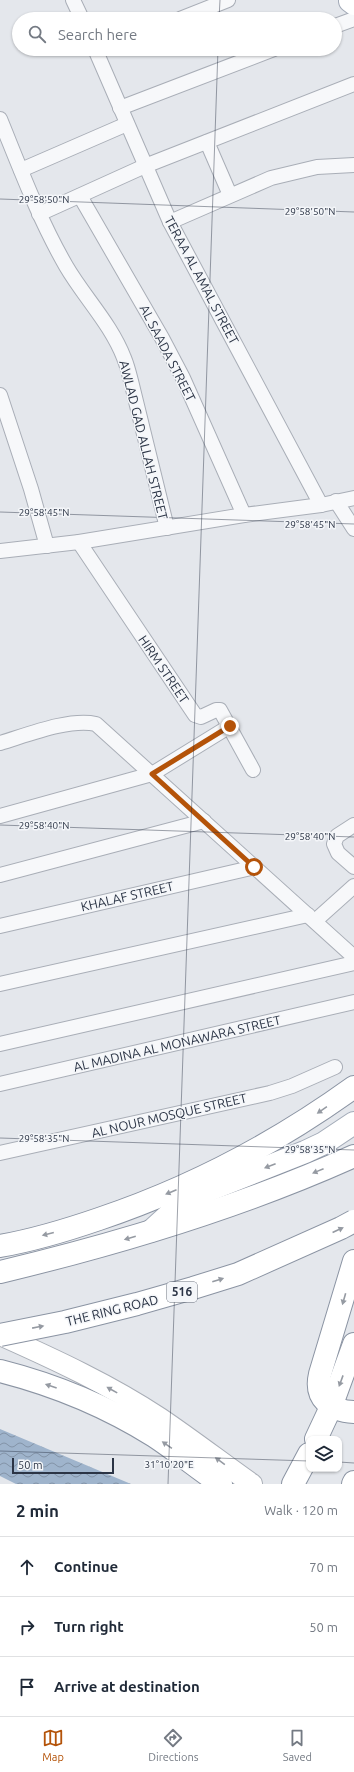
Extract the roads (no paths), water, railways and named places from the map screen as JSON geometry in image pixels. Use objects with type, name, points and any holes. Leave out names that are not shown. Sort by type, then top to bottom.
[{"type":"main road","points":[[0,1246],[71,1228],[135,1207],[196,1181],[256,1151],[313,1116],[354,1087]]},
{"type":"main road","points":[[151,1231],[174,1210],[194,1196],[305,1152],[324,1143],[354,1123]]},
{"type":"main road","points":[[0,1272],[85,1251],[151,1231],[251,1198],[354,1156]]},
{"type":"main road","name":"THE RING ROAD","points":[[0,1335],[65,1322],[138,1304],[238,1274],[354,1221]]},
{"type":"main road","points":[[354,1261],[318,1380],[322,1398],[331,1407],[354,1412]]},
{"type":"main road","points":[[0,1335],[70,1368],[146,1410],[252,1484]]},
{"type":"main road","points":[[317,1436],[331,1407],[354,1344]]},
{"type":"main road","points":[[0,1371],[64,1391],[119,1416],[155,1437],[221,1484]]},
{"type":"street","points":[[73,0],[79,12]]},
{"type":"street","points":[[198,12],[228,0]]},
{"type":"street","points":[[342,19],[353,8]]},
{"type":"street","name":"TERAA AL AMAL STREET","points":[[100,56],[120,108],[170,222],[321,505]]},
{"type":"street","points":[[120,108],[256,56]]},
{"type":"street","points":[[39,214],[146,166],[354,84]]},
{"type":"street","name":"AWLAD GAD ALLAH STREET","points":[[0,119],[39,214],[66,266],[111,334],[124,357],[132,381],[167,528]]},
{"type":"street","points":[[21,170],[128,124]]},
{"type":"street","points":[[207,142],[230,194]]},
{"type":"street","points":[[170,222],[230,194],[271,178],[317,167],[354,165]]},
{"type":"street","name":"AL SAADA STREET","points":[[80,196],[162,338],[183,378],[244,515]]},
{"type":"street","points":[[0,395],[31,489],[47,546]]},
{"type":"street","points":[[0,551],[79,542],[244,515],[321,505],[354,498]]},
{"type":"street","points":[[336,501],[354,529]]},
{"type":"street","name":"HIRM STREET","points":[[79,542],[195,715],[201,717],[218,710],[221,712],[253,770]]},
{"type":"street","points":[[0,743],[69,724],[84,722],[96,724],[354,957]]},
{"type":"street","points":[[0,816],[152,774],[230,726]]},
{"type":"street","points":[[0,875],[204,821]]},
{"type":"street","points":[[354,825],[337,836],[334,844],[338,853],[354,867]]},
{"type":"street","name":"KHALAF STREET","points":[[0,926],[254,867]]},
{"type":"street","points":[[0,984],[311,918],[354,886]]},
{"type":"street","points":[[0,1044],[354,963]]},
{"type":"street","name":"AL MADINA AL MONAWARA STREET","points":[[0,1084],[354,1002]]},
{"type":"street","name":"AL NOUR MOSQUE STREET","points":[[0,1153],[270,1093],[292,1086],[335,1067]]},
{"type":"water","points":[[0,1429],[131,1484],[16,1484],[0,1476]]}]
